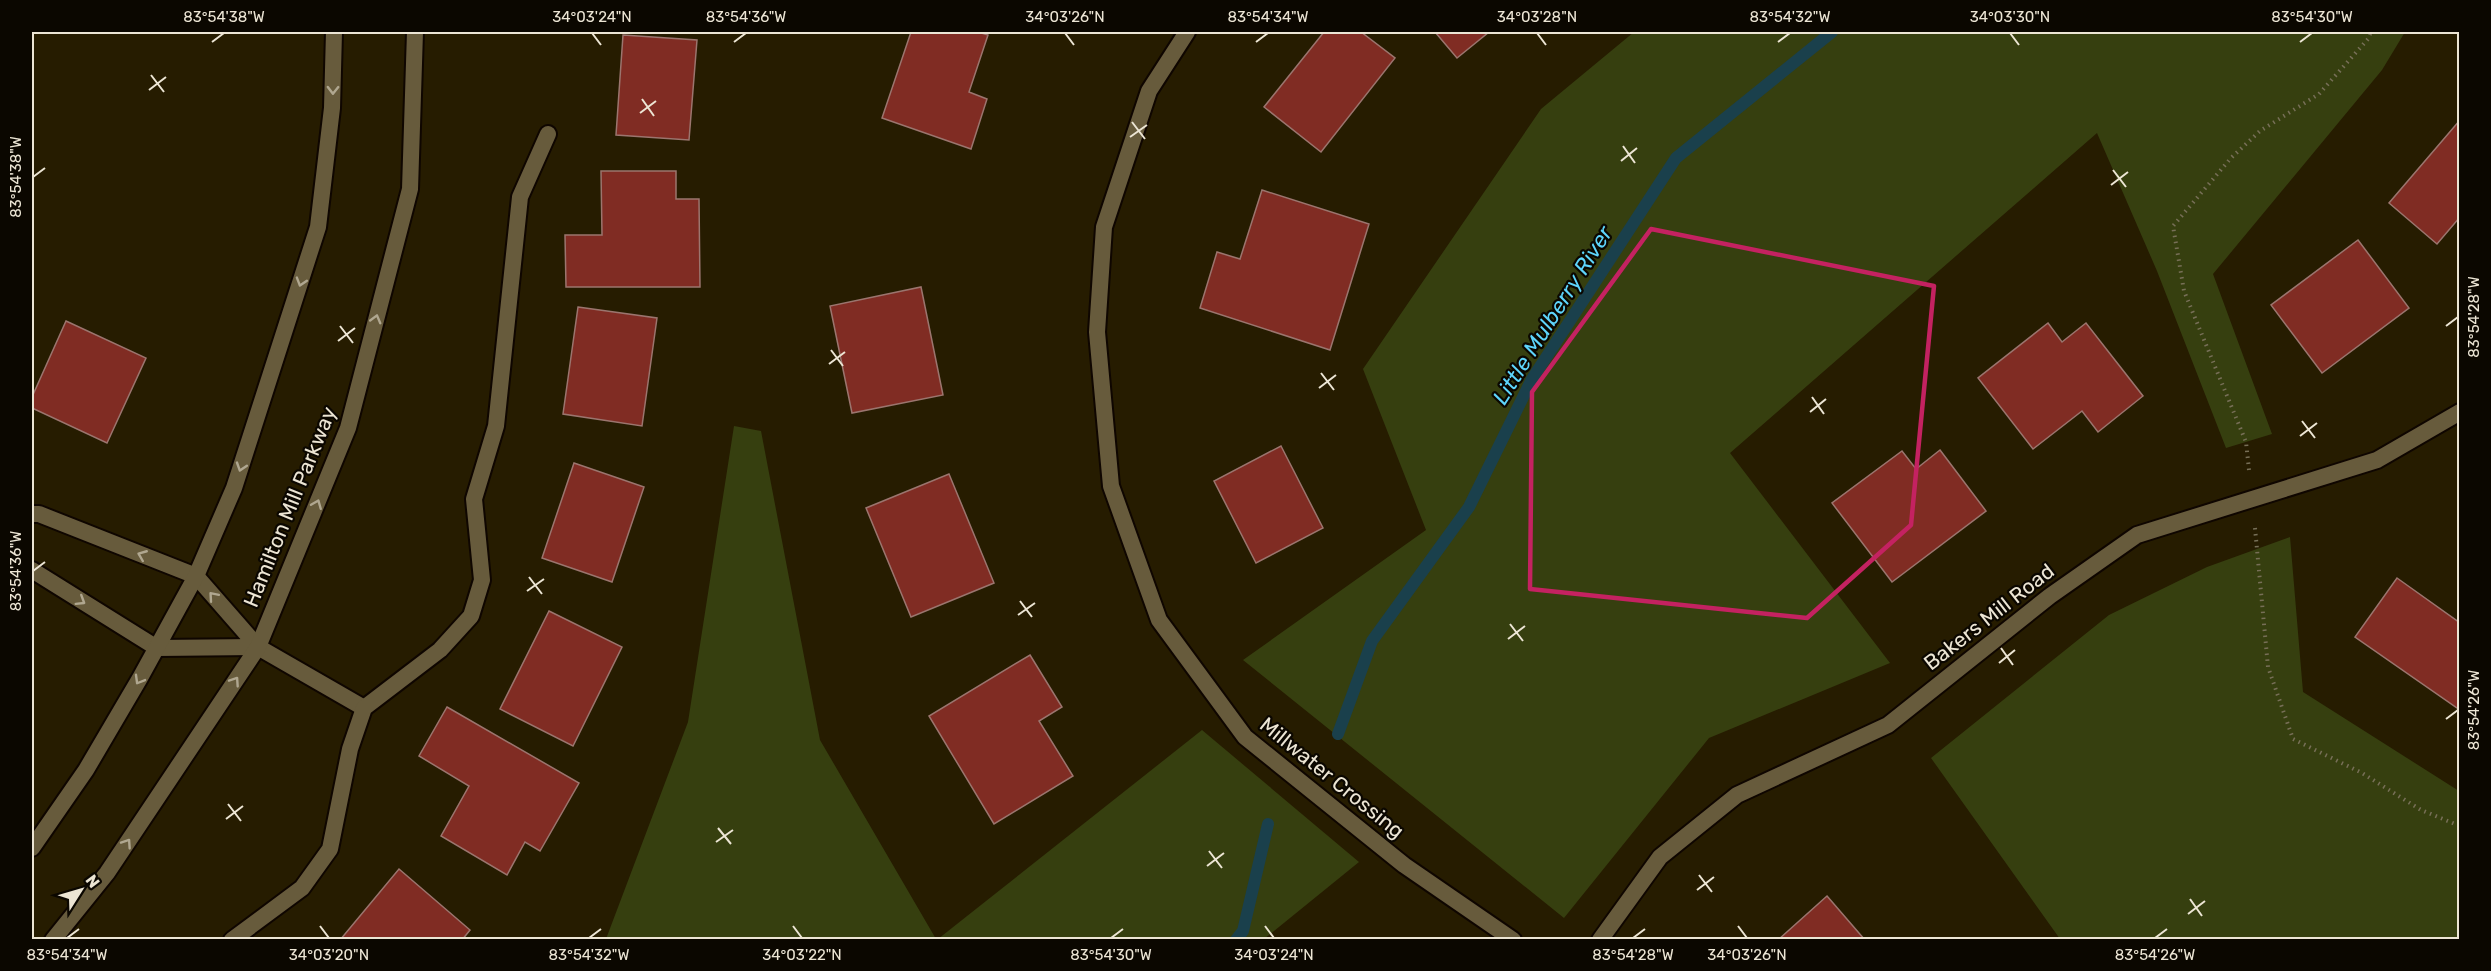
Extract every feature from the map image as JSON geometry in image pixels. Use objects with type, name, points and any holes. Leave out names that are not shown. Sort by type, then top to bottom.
[{"type":"street","points":[[32,848],[86,770],[157,648],[196,576],[234,488],[286,334],[318,227],[332,108],[334,32]]},
{"type":"street","name":"Hamilton Mill Parkway","points":[[53,939],[107,873],[258,647],[348,428],[410,189],[416,32]]},
{"type":"street","name":"Millwater Crossing","points":[[1187,32],[1149,91],[1104,227],[1097,332],[1111,486],[1159,620],[1245,737],[1404,866],[1513,939]]},
{"type":"street","points":[[232,939],[302,888],[330,849],[350,749],[364,708],[440,650],[471,616],[482,580],[474,499],[496,426],[520,197],[548,134]]},
{"type":"street","name":"Bakers Mill Road","points":[[1600,939],[1660,857],[1737,795],[1888,725],[2050,596],[2137,535],[2377,460],[2460,412]]},
{"type":"street","points":[[32,514],[39,513],[196,576],[258,647],[364,708]]},
{"type":"street","points":[[32,570],[157,648],[258,647]]},
{"type":"path","points":[[2246,442],[2184,291],[2173,226],[2231,158],[2260,131],[2319,94],[2368,39],[2371,32]]},
{"type":"path","points":[[2258,565],[2268,667],[2293,739],[2362,772],[2421,810],[2460,826]]},
{"type":"highlighted area","points":[[1651,229],[1934,286],[1911,525],[1807,618],[1530,589],[1532,392]]},
{"type":"green space","points":[[1634,32],[2405,32],[2382,70],[2213,274],[2272,434],[2226,448],[2157,271],[2097,133],[1730,453],[1890,663],[1709,738],[1564,918],[1243,660],[1426,530],[1363,369],[1541,109]]},
{"type":"green space","points":[[734,426],[761,431],[820,740],[936,939],[606,939],[688,722]]},
{"type":"green space","points":[[2290,537],[2303,692],[2459,791],[2459,939],[2060,939],[1931,758],[2109,615],[2207,567]]},
{"type":"green space","points":[[1202,730],[1359,862],[1264,939],[938,939]]},
{"type":"building","points":[[911,32],[978,32],[988,35],[969,92],[987,99],[971,149],[882,118]]},
{"type":"building","points":[[1324,32],[1361,32],[1395,58],[1321,152],[1264,107]]},
{"type":"building","points":[[1435,32],[1489,32],[1457,58]]},
{"type":"building","points":[[623,35],[697,40],[689,140],[616,135]]},
{"type":"building","points":[[2460,120],[2460,217],[2437,244],[2389,203]]},
{"type":"building","points":[[601,171],[676,171],[676,199],[699,199],[700,287],[566,287],[565,235],[602,235]]},
{"type":"building","points":[[1262,190],[1369,224],[1330,350],[1200,308],[1217,252],[1240,259]]},
{"type":"building","points":[[2358,240],[2409,308],[2322,373],[2271,305]]},
{"type":"building","points":[[921,287],[943,395],[852,413],[830,306]]},
{"type":"building","points":[[578,307],[657,318],[642,426],[563,414]]},
{"type":"building","points":[[66,321],[146,358],[107,443],[32,408],[32,397]]},
{"type":"building","points":[[2048,323],[2062,342],[2086,323],[2143,396],[2098,432],[2082,411],[2033,449],[1978,378]]},
{"type":"building","points":[[1281,446],[1323,528],[1256,563],[1214,481]]},
{"type":"building","points":[[1940,450],[1986,511],[1892,582],[1832,503],[1902,451],[1916,469]]},
{"type":"building","points":[[574,463],[644,487],[612,582],[542,558]]},
{"type":"building","points":[[949,474],[994,583],[911,617],[866,508]]},
{"type":"building","points":[[2397,578],[2460,623],[2460,710],[2355,637]]},
{"type":"building","points":[[549,611],[622,647],[573,746],[500,709]]},
{"type":"building","points":[[1030,655],[1062,707],[1039,721],[1073,776],[994,824],[929,716]]},
{"type":"building","points":[[447,707],[579,783],[540,851],[525,842],[507,875],[441,836],[469,786],[419,756]]},
{"type":"building","points":[[399,869],[470,930],[462,940],[340,940]]},
{"type":"building","points":[[1827,896],[1865,940],[1778,940]]},
{"type":"waterway","name":"Little Mulberry River","points":[[1338,734],[1372,641],[1469,507],[1532,379],[1676,158],[1832,32]]},
{"type":"waterway","name":"Little Mulberry River","points":[[1236,940],[1243,931],[1268,824]]}]
